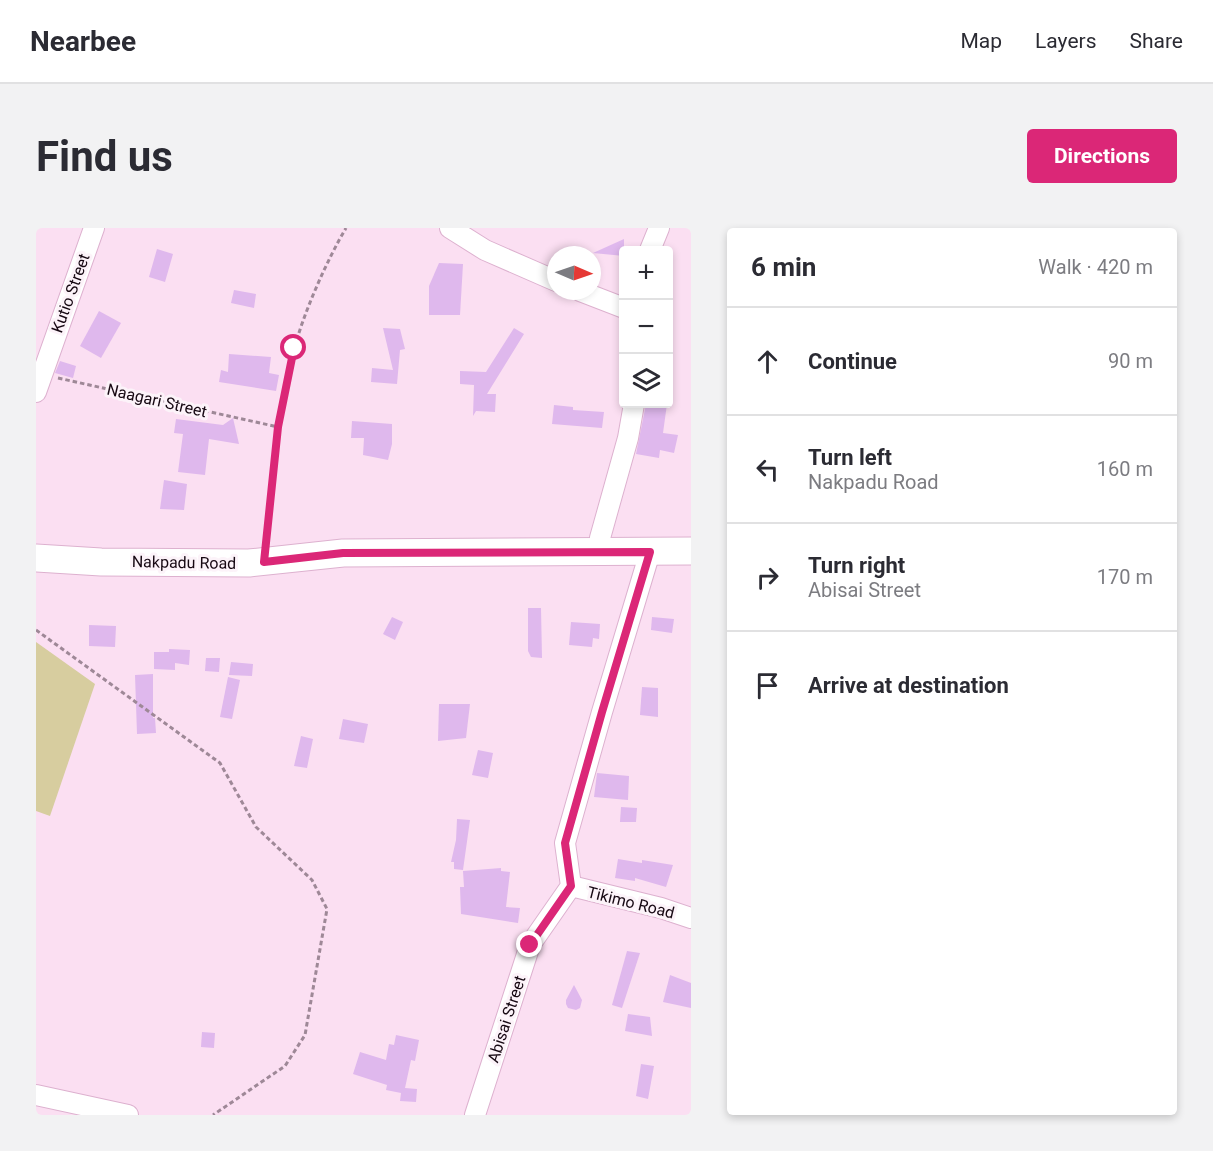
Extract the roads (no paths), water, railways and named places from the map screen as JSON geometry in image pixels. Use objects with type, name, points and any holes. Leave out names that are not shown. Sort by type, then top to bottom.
[{"type":"street","name":"Kutio Street","points":[[38,380],[94,228]]},
{"type":"street","points":[[450,228],[485,250],[547,277]]},
{"type":"street","points":[[652,246],[659,228]]},
{"type":"street","points":[[601,299],[619,306]]},
{"type":"street","points":[[604,552],[600,537],[628,438],[633,408]]},
{"type":"street","name":"Nakpadu Road","points":[[36,558],[101,561],[264,562],[343,553],[691,551]]},
{"type":"street","points":[[571,886],[565,843],[650,552]]},
{"type":"street","name":"Tikimo Road","points":[[571,886],[661,908],[691,918]]},
{"type":"street","name":"Abisai Street","points":[[475,1115],[530,945],[571,886]]},
{"type":"street","points":[[36,1095],[128,1115]]}]
